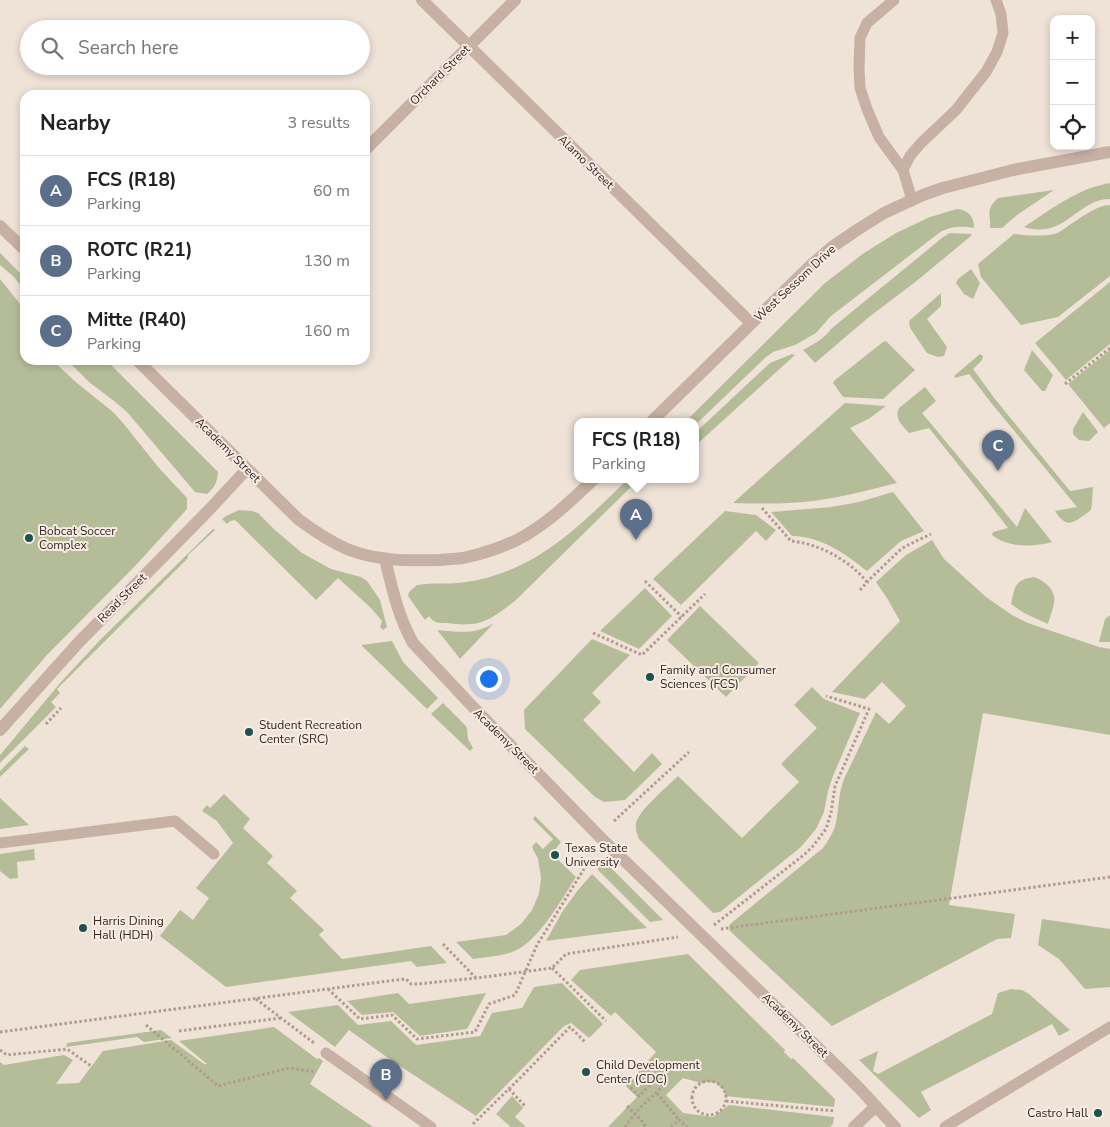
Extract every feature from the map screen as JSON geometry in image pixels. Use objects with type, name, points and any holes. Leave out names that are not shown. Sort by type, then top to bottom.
[{"type":"street","name":"Alamo Street","points":[[422,0],[751,323]]},
{"type":"street","name":"Orchard Street","points":[[370,145],[515,0]]},
{"type":"street","name":"West Sessom Drive","points":[[655,418],[810,266],[832,247],[884,214],[912,200],[943,188],[1013,170],[1110,152]]},
{"type":"street","points":[[0,226],[20,245]]},
{"type":"street","name":"Academy Street","points":[[146,365],[298,519],[329,540],[348,549],[385,559],[394,601],[413,643],[602,839],[851,1079],[895,1127]]},
{"type":"street","name":"Read Street","points":[[0,730],[79,642],[247,469]]},
{"type":"street","points":[[385,559],[460,559],[490,551],[530,532],[554,515],[590,483]]},
{"type":"street","points":[[854,1127],[876,1106]]},
{"type":"lane","points":[[894,0],[867,23],[860,38],[858,67],[860,88],[867,109],[879,137],[903,170],[912,200]]},
{"type":"lane","points":[[903,170],[910,156],[921,143],[956,110],[986,72],[997,52],[1003,33],[1002,14],[996,0]]},
{"type":"lane","points":[[0,843],[175,821],[214,854]]},
{"type":"lane","points":[[945,1127],[1110,1027]]},
{"type":"lane","points":[[326,1052],[431,1127]]},
{"type":"path","points":[[1065,384],[1110,348]]},
{"type":"path","points":[[762,508],[791,541],[802,542],[831,553],[855,569],[867,582]]},
{"type":"path","points":[[860,590],[901,549],[931,534]]},
{"type":"path","points":[[645,581],[682,617]]},
{"type":"path","points":[[593,633],[642,655],[705,594]]},
{"type":"path","points":[[701,933],[716,924],[805,854],[826,829],[831,813],[835,786],[869,709],[826,696]]},
{"type":"path","points":[[46,724],[61,708]]},
{"type":"path","points":[[614,821],[689,752]]},
{"type":"path","points":[[328,989],[360,1019],[392,1015],[417,1039],[475,1032],[489,1004],[515,995],[537,945],[584,869]]},
{"type":"path","points":[[0,1032],[406,978],[411,984],[418,984],[552,968],[566,954],[722,929],[1110,876]]},
{"type":"path","points":[[443,944],[477,978]]},
{"type":"path","points":[[552,968],[606,1020]]},
{"type":"path","points":[[255,998],[326,1052]]},
{"type":"path","points":[[179,1031],[281,1018]]},
{"type":"path","points":[[146,1025],[218,1086],[289,1068],[316,1072]]},
{"type":"path","points":[[473,1124],[570,1027],[585,1042]]},
{"type":"path","points":[[0,1050],[7,1055],[67,1049],[91,1066]]},
{"type":"path","points":[[625,1127],[635,1113],[662,1086],[659,1075],[660,1071],[650,1060]]},
{"type":"path","points":[[628,1084],[639,1096],[659,1075]]},
{"type":"path","points":[[701,1083],[716,1083],[724,1090],[726,1101],[720,1111],[715,1114],[704,1114],[698,1112],[694,1107],[692,1102],[693,1091],[701,1083]]},
{"type":"path","points":[[508,1089],[525,1106]]},
{"type":"path","points":[[657,1093],[687,1127]]},
{"type":"path","points":[[726,1101],[835,1111]]},
{"type":"path","points":[[628,1106],[644,1123],[645,1127]]},
{"type":"path","points":[[671,1127],[679,1120]]},
{"type":"green space","points":[[1110,183],[1110,199],[1088,205],[1061,224],[1050,228],[1038,230],[1024,227],[1076,195]]},
{"type":"green space","points":[[1054,190],[1017,215],[1002,228],[990,228],[989,212],[991,206],[998,198]]},
{"type":"green space","points":[[1110,205],[1110,276],[1058,317],[1021,325],[981,277],[978,264],[1014,234],[1039,236],[1054,234],[1095,209]]},
{"type":"green space","points":[[957,209],[970,214],[974,228],[956,227],[939,233],[831,316],[816,333],[795,345],[773,352],[766,357],[699,421],[699,418],[689,418],[825,283],[864,253],[896,233],[930,217]]},
{"type":"green space","points":[[950,233],[971,234],[971,236],[869,317],[815,363],[803,350],[822,338],[845,317]]},
{"type":"green space","points":[[0,253],[20,273],[20,285],[14,277],[0,265]]},
{"type":"green space","points":[[971,269],[980,283],[973,299],[964,294],[956,283],[958,279]]},
{"type":"green space","points":[[0,279],[20,304],[20,365],[57,365],[113,412],[159,468],[187,498],[187,509],[136,565],[47,655],[0,709]]},
{"type":"green space","points":[[1110,282],[1110,344],[1066,380],[1035,343]]},
{"type":"green space","points":[[941,293],[941,306],[927,319],[947,347],[944,356],[938,357],[927,353],[910,328],[909,322]]},
{"type":"green space","points":[[886,341],[915,370],[883,399],[843,397],[833,383],[835,380]]},
{"type":"green space","points":[[1032,350],[1053,375],[1045,391],[1042,391],[1024,370]]},
{"type":"green space","points":[[1110,350],[1110,423],[1104,428],[1068,384]]},
{"type":"green space","points":[[792,354],[795,355],[699,442],[699,429],[770,363]]},
{"type":"green space","points":[[980,354],[983,356],[982,360],[973,369],[1070,491],[1093,487],[1091,510],[1078,520],[1070,523],[1067,522],[1061,519],[1055,511],[1077,507],[969,374],[955,378],[954,376]]},
{"type":"green space","points":[[72,365],[111,365],[218,472],[212,489],[207,494],[195,492],[127,412],[89,382]]},
{"type":"green space","points":[[925,387],[936,401],[922,413],[1017,527],[1025,508],[1052,542],[1037,545],[1021,545],[1006,542],[992,535],[993,532],[1008,528],[929,428],[909,433],[901,424],[897,415],[899,408]]},
{"type":"green space","points":[[845,403],[886,406],[870,418],[850,428],[897,483],[814,501],[774,504],[733,503]]},
{"type":"green space","points":[[1083,412],[1098,432],[1089,441],[1079,440],[1073,434],[1073,429]]},
{"type":"green space","points":[[624,483],[635,483],[516,600],[489,619],[465,624],[436,622],[429,616],[425,620],[408,596],[409,592],[417,585],[460,583],[492,576],[515,568],[556,544]]},
{"type":"green space","points":[[893,492],[924,531],[901,541],[867,571],[832,547],[813,539],[792,536],[771,512],[831,507],[859,502]]},
{"type":"green space","points":[[239,510],[258,513],[302,553],[331,569],[361,577],[367,581],[380,600],[387,627],[383,630],[380,627],[382,621],[371,608],[338,578],[316,600],[235,520],[227,524],[222,519]]},
{"type":"green space","points":[[725,511],[756,515],[776,530],[766,541],[756,531],[681,605],[653,579]]},
{"type":"green space","points":[[213,529],[215,530],[188,555],[188,558],[57,689],[60,693],[51,702],[56,707],[0,763],[0,755],[61,682],[100,640]]},
{"type":"green space","points":[[932,540],[944,559],[986,597],[1012,615],[1028,623],[1110,649],[1110,735],[983,713],[949,905],[1015,914],[1011,938],[997,939],[832,1026],[730,931],[729,925],[823,848],[835,827],[844,779],[876,712],[889,724],[906,706],[882,682],[865,699],[832,692],[900,621],[876,582],[906,555]]},
{"type":"green space","points":[[1034,577],[1049,586],[1053,592],[1054,606],[1048,624],[1024,613],[1011,604],[1016,585],[1027,578]]},
{"type":"green space","points":[[645,588],[672,616],[639,649],[600,631]]},
{"type":"green space","points":[[700,606],[759,663],[726,697],[667,640]]},
{"type":"green space","points":[[1110,615],[1110,642],[1099,642],[1105,619]]},
{"type":"green space","points":[[494,623],[460,659],[438,631],[473,631]]},
{"type":"green space","points":[[592,639],[630,655],[592,693],[601,702],[583,720],[634,772],[652,753],[662,764],[625,800],[604,802],[595,797],[525,729],[524,710]]},
{"type":"green space","points":[[392,641],[403,662],[438,698],[427,709],[361,645]]},
{"type":"green space","points":[[812,687],[824,699],[860,713],[833,776],[824,812],[816,829],[801,847],[720,912],[713,913],[639,839],[636,827],[638,818],[648,805],[678,776],[742,838],[799,782],[781,764],[817,728],[794,705]]},
{"type":"green space","points":[[443,703],[467,728],[468,739],[473,748],[470,751],[431,714]]},
{"type":"green space","points":[[25,746],[29,749],[0,777],[0,771]]},
{"type":"green space","points":[[224,794],[250,819],[243,828],[273,856],[267,863],[297,891],[290,898],[324,930],[319,935],[342,959],[431,946],[447,963],[417,967],[411,961],[226,987],[160,936],[180,910],[193,920],[209,898],[196,888],[233,843],[217,821],[202,811],[207,805],[210,808]]},
{"type":"green space","points":[[0,798],[29,825],[0,829]]},
{"type":"green space","points":[[535,816],[561,842],[552,854],[576,877],[548,920],[531,940],[512,952],[473,959],[456,942],[506,935],[521,924],[532,910],[539,894],[541,878],[538,859],[532,847],[536,842],[543,849],[553,839],[533,819]]},
{"type":"green space","points":[[34,849],[35,860],[17,862],[18,878],[10,879],[0,871],[0,854]]},
{"type":"green space","points":[[605,862],[663,920],[650,922],[597,869]]},
{"type":"green space","points":[[592,874],[647,928],[546,941],[562,912]]},
{"type":"green space","points":[[1042,919],[1110,929],[1110,987],[1085,989],[1059,959],[1038,945]]},
{"type":"green space","points":[[688,954],[785,1050],[784,1052],[791,1059],[793,1058],[835,1099],[834,1107],[725,1096],[724,1090],[716,1083],[701,1083],[683,1078],[666,1095],[683,1113],[713,1117],[729,1105],[834,1117],[833,1124],[830,1127],[608,1127],[637,1097],[626,1086],[656,1052],[615,1012],[611,1016],[571,980],[580,970]]},
{"type":"green space","points":[[562,983],[603,1024],[589,1038],[571,1023],[564,1026],[476,1116],[349,1030],[335,1047],[288,1012],[338,1005],[358,1025],[391,1021],[416,1045],[480,1036],[492,1013],[522,1008],[534,987]]},
{"type":"green space","points":[[1011,989],[1022,990],[1029,994],[1070,1030],[1059,1036],[1052,1024],[921,1092],[931,1110],[919,1118],[859,1060],[878,1051],[873,1071],[878,1074],[992,1014],[998,993]]},
{"type":"green space","points":[[398,993],[409,1004],[486,993],[467,1029],[420,1036],[393,1012],[362,1015],[347,1001]]},
{"type":"green space","points":[[274,1027],[317,1059],[319,1058],[323,1061],[310,1084],[373,1127],[0,1127],[0,1062],[4,1065],[64,1055],[73,1060],[56,1084],[79,1083],[103,1051],[171,1040],[204,1064],[207,1064],[179,1041]]},
{"type":"green space","points":[[161,1030],[172,1038],[144,1042],[137,1037],[66,1047],[67,1043]]},
{"type":"green space","points":[[512,1096],[523,1108],[515,1117],[526,1127],[511,1127],[496,1114]]},
{"type":"place","name":"Mitte (R40)","points":[[998,471]]},
{"type":"place","name":"Bobcat Soccer Complex","points":[[29,538]]},
{"type":"place","name":"FCS (R18)","points":[[636,540]]},
{"type":"place","name":"Family and Consumer Sciences (FCS)","points":[[650,677]]},
{"type":"place","name":"Student Recreation Center (SRC)","points":[[249,732]]},
{"type":"place","name":"Texas State University","points":[[555,855]]},
{"type":"place","name":"Harris Dining Hall (HDH)","points":[[83,928]]},
{"type":"place","name":"Child Development Center (CDC)","points":[[586,1072]]},
{"type":"place","name":"ROTC (R21)","points":[[386,1100]]},
{"type":"place","name":"Castro Hall","points":[[1098,1113]]}]
